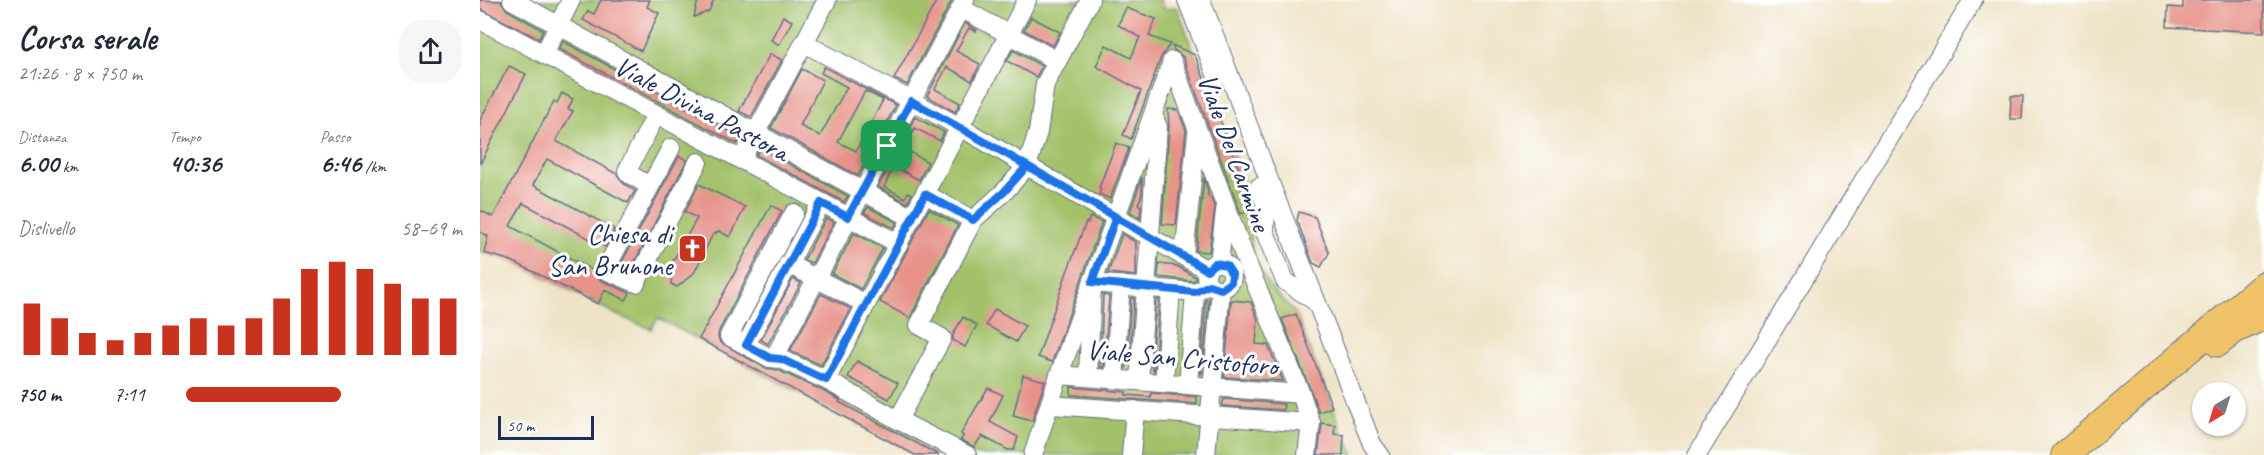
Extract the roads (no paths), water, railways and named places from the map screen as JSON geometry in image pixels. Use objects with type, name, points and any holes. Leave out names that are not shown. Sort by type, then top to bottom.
[{"type":"highway","points":[[2065,455],[2264,285]]},
{"type":"highway","points":[[2096,455],[2112,432],[2216,344],[2234,330],[2264,316]]},
{"type":"street","points":[[512,0],[912,218]]},
{"type":"street","points":[[544,54],[572,0]]},
{"type":"street","points":[[741,160],[827,0]]},
{"type":"street","points":[[826,380],[1028,0]]},
{"type":"street","points":[[898,420],[942,338],[919,325],[973,220],[1004,192],[1027,166],[1038,132],[1045,84],[1090,0]]},
{"type":"street","points":[[1187,0],[1266,206],[1264,232],[1285,281],[1316,302]]},
{"type":"street","points":[[1201,0],[1316,302],[1372,444],[1380,455]]},
{"type":"street","points":[[1698,455],[1973,0]]},
{"type":"street","points":[[774,358],[963,4],[1057,61]]},
{"type":"street","name":"Viale Divina Pastora","points":[[480,20],[898,244]]},
{"type":"street","points":[[804,44],[960,128],[1218,276]]},
{"type":"street","name":"Viale Del Carmine","points":[[1153,114],[1172,61],[1225,206],[1218,276],[1301,394],[1311,423]]},
{"type":"street","points":[[1033,455],[1059,375],[1153,114]]},
{"type":"street","points":[[1139,381],[1158,127],[1153,114]]},
{"type":"street","points":[[650,186],[627,171],[656,115]]},
{"type":"street","points":[[1184,256],[1197,128]]},
{"type":"street","points":[[671,148],[605,270],[636,283],[698,162]]},
{"type":"street","points":[[925,194],[973,220]]},
{"type":"street","points":[[746,345],[821,203]]},
{"type":"street","points":[[1206,455],[1225,206]]},
{"type":"street","points":[[794,213],[729,336],[770,358],[781,359],[826,380],[966,455]]},
{"type":"street","points":[[1092,282],[1171,290],[1218,276],[1273,253]]},
{"type":"street","points":[[788,264],[866,304]]},
{"type":"street","points":[[1188,385],[1218,276]]},
{"type":"street","points":[[1088,377],[1092,282]]},
{"type":"street","points":[[1114,379],[1120,285]]},
{"type":"street","points":[[1164,383],[1171,290]]},
{"type":"street","name":"Viale San Cristoforo","points":[[1059,375],[1301,394]]},
{"type":"street","points":[[1050,405],[1311,423],[1307,455]]},
{"type":"street","points":[[1131,455],[1135,411]]},
{"type":"place","name":"Chiesa di San Brunone","points":[[693,249]]}]
